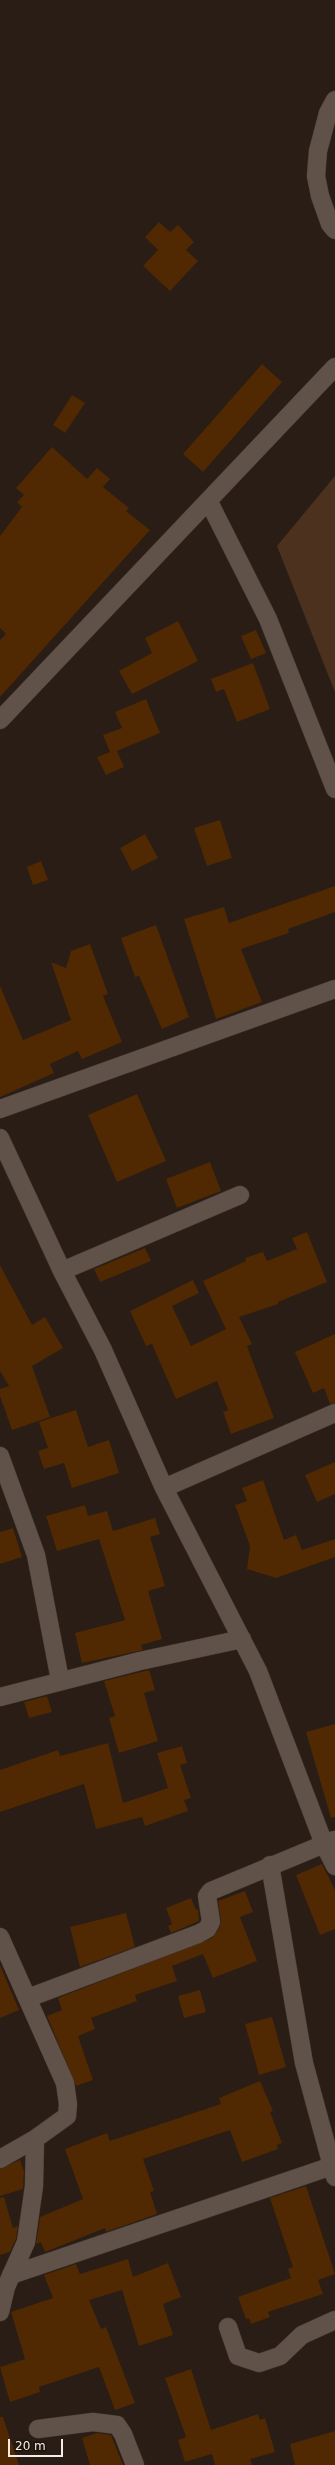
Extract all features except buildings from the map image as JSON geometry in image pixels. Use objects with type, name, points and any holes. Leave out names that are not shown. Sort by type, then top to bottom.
[{"type":"street","points":[[335,100],[328,113],[318,151],[316,176],[320,196],[330,224],[335,230]]},
{"type":"street","points":[[0,720],[209,502],[335,367]]},
{"type":"street","points":[[209,502],[268,619],[335,789]]},
{"type":"street","points":[[0,1109],[335,989]]},
{"type":"street","points":[[0,1138],[62,1271],[103,1350],[164,1488],[258,1671],[329,1842],[335,1866]]},
{"type":"street","points":[[62,1271],[240,1196]]},
{"type":"street","points":[[164,1488],[335,1413]]},
{"type":"street","points":[[0,1456],[36,1555],[60,1680]]},
{"type":"street","points":[[0,1697],[60,1680],[242,1639]]},
{"type":"street","points":[[28,1998],[198,1934],[207,1929],[210,1922],[207,1896],[211,1891],[270,1865],[329,1842]]},
{"type":"street","points":[[11,2275],[334,2171],[304,2063],[270,1865]]},
{"type":"street","points":[[0,1937],[65,2083],[68,2104],[67,2116],[35,2139],[0,2159]]},
{"type":"street","points":[[0,2312],[11,2275],[26,2242],[34,2186],[35,2139]]},
{"type":"street","points":[[228,2327],[238,2356],[259,2363],[280,2356],[302,2335],[335,2320]]},
{"type":"street","points":[[38,2429],[93,2422],[117,2425],[123,2434],[135,2465]]},
{"type":"shaded area","points":[[335,476],[335,692],[277,546]]}]
